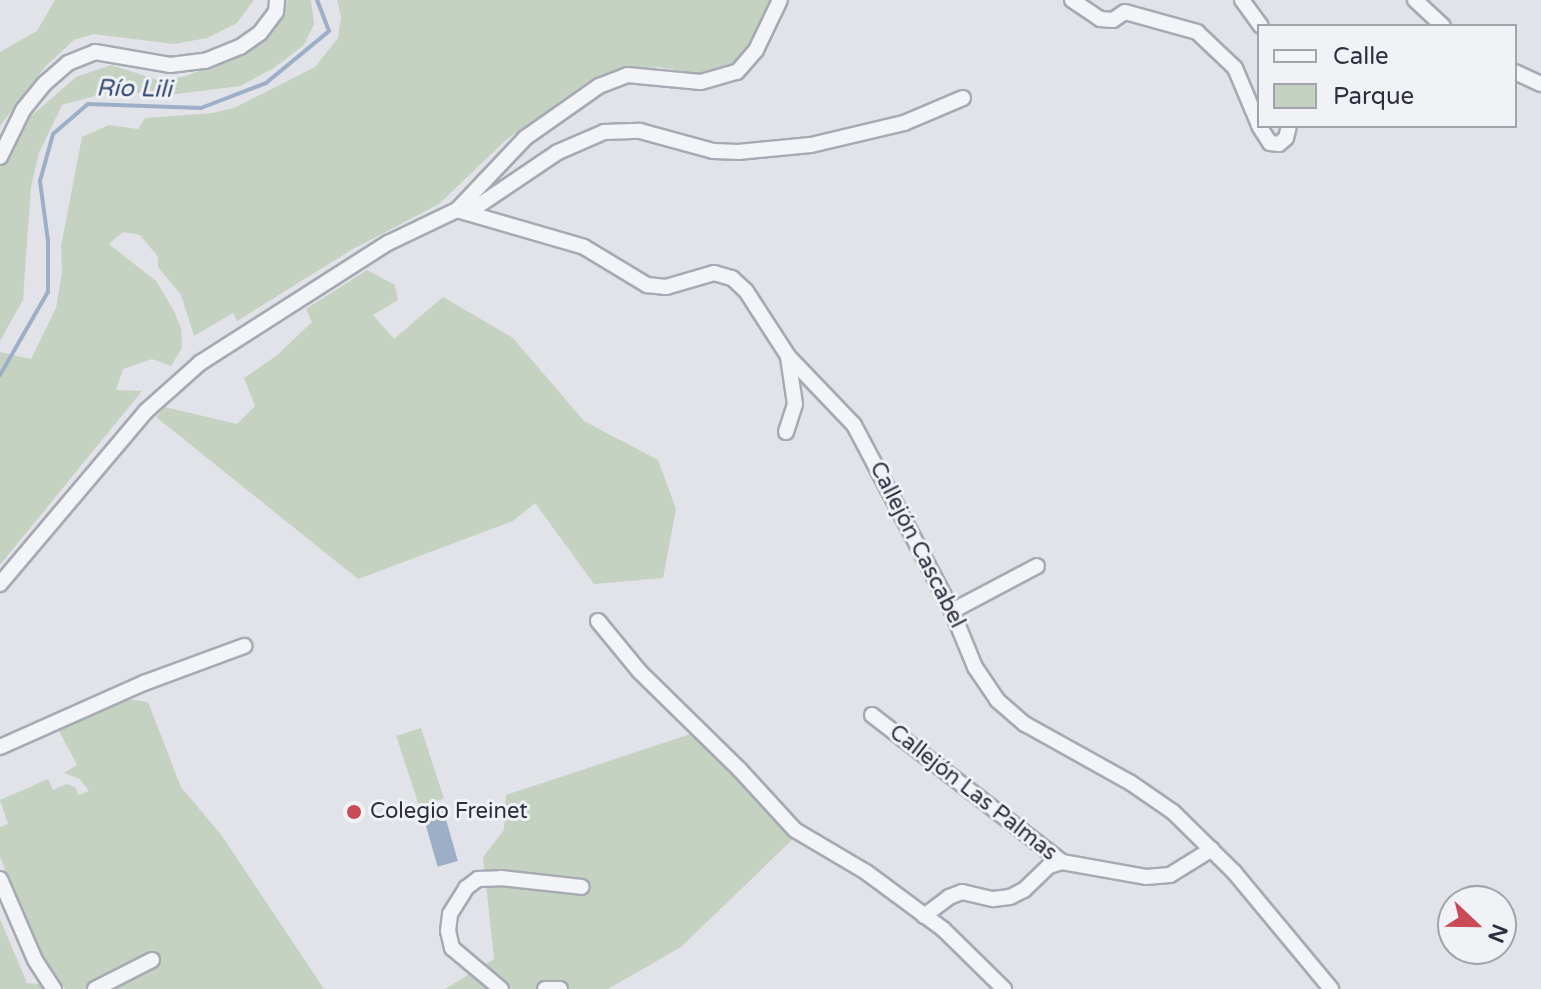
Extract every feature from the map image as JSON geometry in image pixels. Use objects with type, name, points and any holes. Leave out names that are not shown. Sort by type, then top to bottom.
[{"type":"street","points":[[0,157],[23,110],[44,84],[68,63],[95,52],[170,65],[205,61],[240,47],[260,33],[276,12],[277,0]]},
{"type":"street","points":[[463,211],[525,138],[599,86],[627,75],[701,82],[737,72],[756,50],[780,0]]},
{"type":"street","points":[[1072,0],[1100,19],[1113,20],[1123,6],[1197,32],[1219,51],[1246,87],[1257,120]]},
{"type":"street","points":[[1242,0],[1260,24]]},
{"type":"street","points":[[1415,0],[1441,24]]},
{"type":"street","points":[[1517,73],[1541,84]]},
{"type":"street","points":[[0,584],[146,411],[200,363],[388,243],[463,211],[558,152],[604,132],[640,131],[713,151],[738,152],[811,145],[904,123],[963,98]]},
{"type":"street","points":[[1260,128],[1270,143],[1279,144],[1286,138],[1288,128]]},
{"type":"street","name":"Callejón Cascabel","points":[[463,211],[584,247],[647,285],[666,287],[714,273],[732,278],[746,291],[788,356],[854,425],[904,528],[952,611],[975,667],[997,700],[1025,724],[1131,783],[1173,812],[1212,849],[1331,989]]},
{"type":"street","points":[[786,432],[795,404],[788,356]]},
{"type":"street","points":[[952,611],[1037,566]]},
{"type":"street","points":[[598,621],[640,672],[740,770],[795,830],[866,872],[924,916],[968,950],[1004,989]]},
{"type":"street","points":[[0,747],[144,683],[244,646]]},
{"type":"street","name":"Callejón Las Palmas","points":[[872,715],[1062,862],[1146,877],[1170,875],[1212,849]]},
{"type":"street","points":[[924,916],[949,897],[962,892],[993,899],[1010,897],[1024,890],[1049,866],[1062,862]]},
{"type":"street","points":[[501,989],[452,948],[448,931],[450,914],[466,888],[478,879],[501,878],[582,887]]},
{"type":"street","points":[[0,879],[35,960],[54,989]]},
{"type":"street","points":[[95,989],[152,960]]},
{"type":"street","points":[[545,989],[560,989]]},
{"type":"green space","points":[[55,0],[254,0],[237,23],[207,38],[174,44],[93,34],[74,40],[45,67],[0,126],[0,52],[37,31]]},
{"type":"green space","points":[[274,0],[311,0],[314,24],[304,45],[274,68],[240,86],[169,95],[114,91],[62,105],[39,153],[31,187],[23,300],[0,341],[0,165],[29,118],[76,77],[111,65],[161,81],[186,76],[241,55],[263,37]]},
{"type":"green space","points":[[337,0],[773,0],[740,62],[726,70],[701,74],[658,67],[615,71],[587,82],[505,141],[439,204],[353,249],[237,321],[233,313],[194,336],[181,295],[158,267],[158,257],[140,235],[123,232],[109,244],[157,282],[181,328],[182,348],[171,366],[152,359],[123,369],[116,390],[142,391],[0,565],[0,352],[31,359],[56,308],[62,273],[61,246],[82,137],[109,125],[138,129],[145,118],[213,113],[234,108],[315,67],[338,38],[341,17]]},
{"type":"green space","points":[[367,270],[395,285],[398,300],[373,315],[394,339],[443,297],[513,338],[584,421],[658,460],[676,509],[663,578],[594,584],[535,503],[513,521],[358,579],[156,417],[165,407],[237,424],[255,406],[244,378],[276,356],[312,322],[306,309]]},
{"type":"green space","points":[[127,699],[148,702],[181,787],[222,836],[324,989],[65,989],[28,932],[0,856],[0,827],[8,824],[0,800],[48,779],[53,790],[66,784],[75,787],[79,795],[89,791],[80,779],[64,773],[77,765],[58,729]]},
{"type":"green space","points":[[421,728],[444,798],[419,806],[396,736]]},
{"type":"green space","points":[[700,731],[794,838],[681,947],[608,989],[445,989],[494,959],[483,857],[504,830],[506,795]]},
{"type":"green space","points":[[0,919],[27,983],[41,984],[45,989],[0,989]]},
{"type":"water","points":[[443,809],[458,861],[438,867],[423,815]]},
{"type":"waterway","name":"Río Lili","points":[[0,375],[48,292],[48,241],[40,181],[53,134],[88,104],[201,108],[266,83],[329,31],[317,0]]},
{"type":"place","name":"Colegio Freinet","points":[[354,812]]}]
